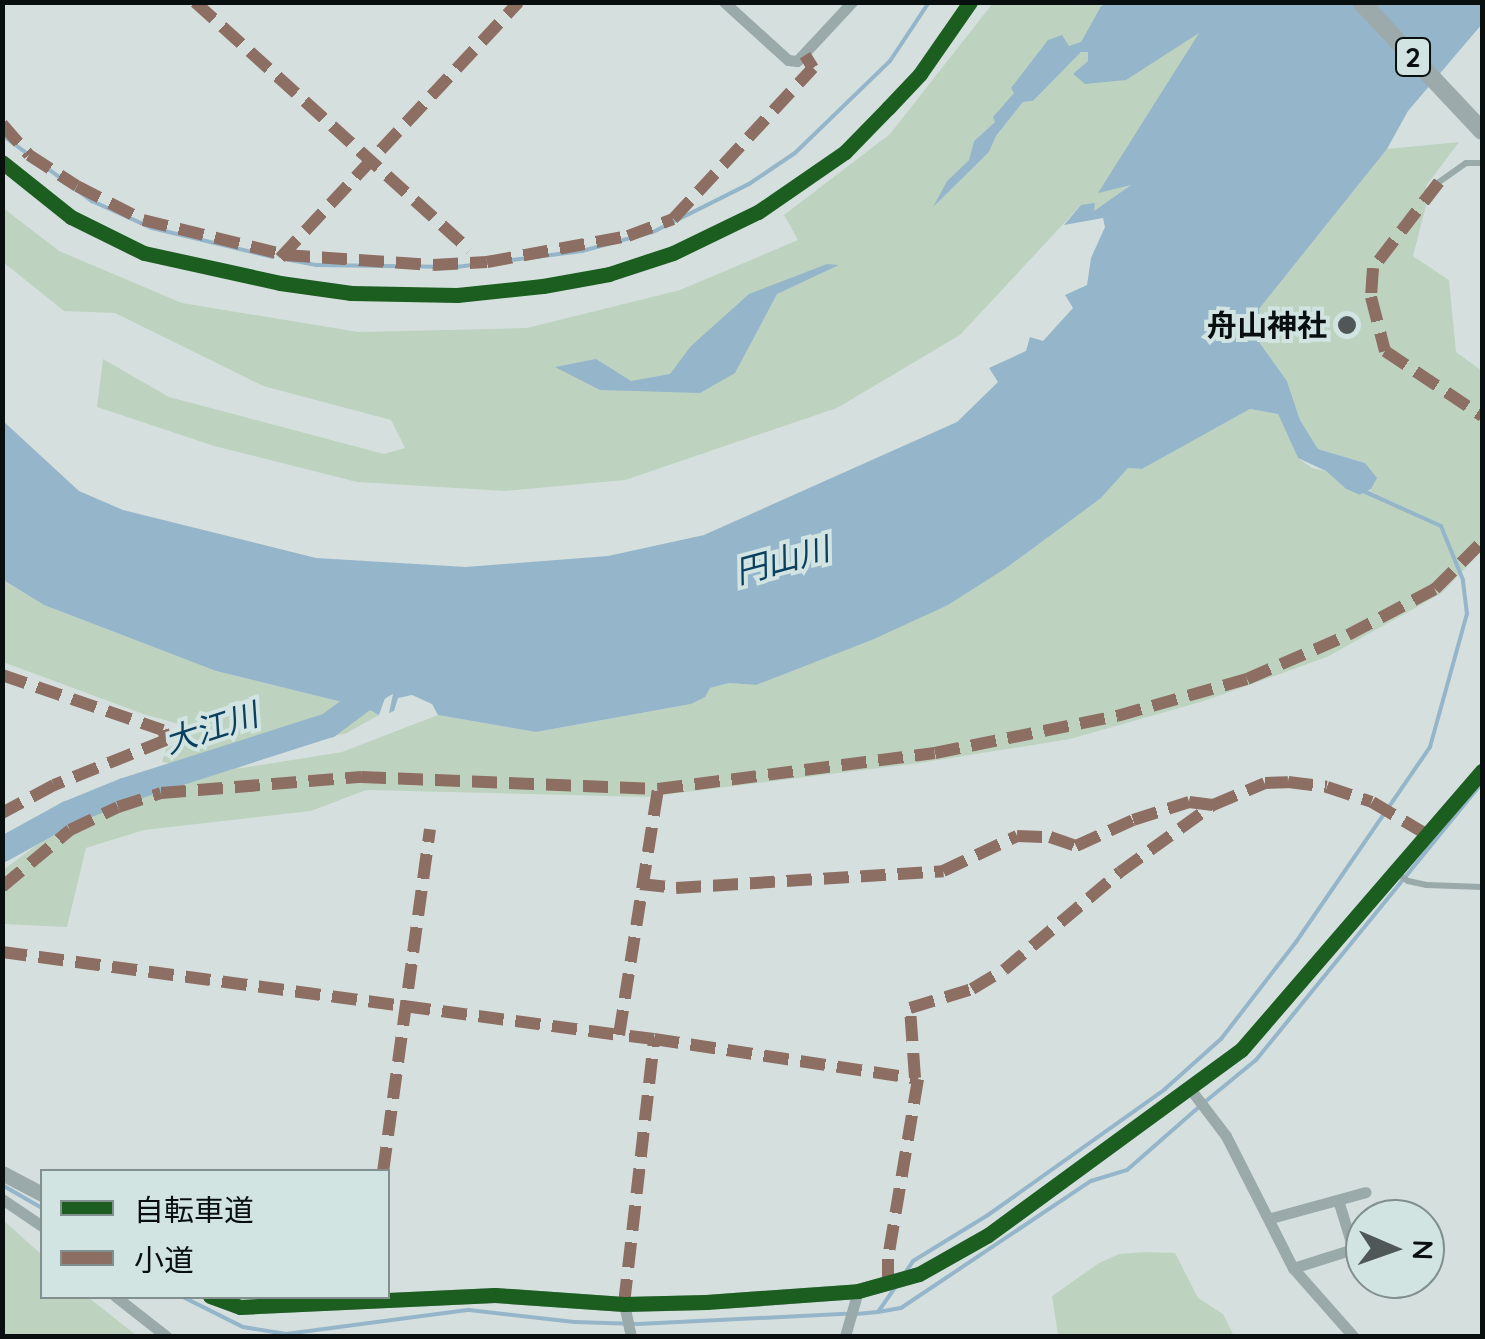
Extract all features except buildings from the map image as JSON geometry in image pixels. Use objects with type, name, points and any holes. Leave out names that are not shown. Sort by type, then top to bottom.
[{"type":"main road","name":"2","points":[[1361,2],[1476,119]]},
{"type":"street","points":[[724,2],[788,60],[796,61],[852,2]]},
{"type":"street","points":[[2,162],[71,216],[144,253],[280,284],[350,293],[457,295],[543,286],[608,274],[672,253],[758,212],[844,152],[920,74],[970,2]]},
{"type":"street","points":[[219,1299],[240,1306],[495,1296],[624,1304],[858,1291],[919,1274],[988,1235],[1241,1050],[1482,771]]},
{"type":"street","points":[[1190,1090],[1226,1136],[1271,1218],[1293,1268],[1353,1336]]},
{"type":"street","points":[[2,1173],[40,1193]]},
{"type":"street","points":[[1271,1218],[1366,1192]]},
{"type":"street","points":[[2,1200],[40,1225]]},
{"type":"street","points":[[1293,1268],[1353,1249],[1338,1200]]},
{"type":"street","points":[[845,1336],[858,1291]]},
{"type":"street","points":[[119,1299],[166,1336]]},
{"type":"street","points":[[624,1304],[631,1336]]},
{"type":"lane","points":[[1439,182],[1466,162],[1482,163]]},
{"type":"lane","points":[[1394,870],[1408,881],[1427,885],[1482,887]]},
{"type":"green space","points":[[993,3],[1109,3],[1101,6],[1081,42],[1012,88],[1014,93],[995,122],[974,141],[969,160],[947,181],[936,203],[989,152],[996,136],[1023,102],[1033,101],[1081,52],[1089,52],[1088,61],[1201,30],[1100,192],[1134,183],[1093,212],[1081,205],[960,335],[837,408],[625,480],[505,491],[357,482],[214,446],[97,407],[103,359],[169,397],[384,454],[405,448],[391,420],[263,386],[115,313],[64,311],[3,262],[2,207],[59,251],[182,303],[358,332],[527,328],[680,290],[798,240],[784,215],[890,134]]},
{"type":"green space","points":[[1459,142],[1426,186],[1428,198],[1413,256],[1449,280],[1456,352],[1482,371],[1482,550],[1442,593],[1327,657],[1204,701],[1070,739],[920,763],[646,797],[366,790],[311,811],[144,830],[86,848],[67,927],[3,924],[3,870],[57,830],[99,808],[221,772],[162,762],[166,749],[201,730],[146,715],[3,662],[2,580],[44,605],[216,671],[366,708],[379,715],[345,734],[312,738],[236,769],[342,752],[438,715],[536,732],[691,704],[709,688],[729,683],[756,685],[948,605],[1101,498],[1128,468],[1142,469],[1250,409],[1278,414],[1298,458],[1312,468],[1326,471],[1346,489],[1360,495],[1371,490],[1365,463],[1318,449],[1300,420],[1287,381],[1259,342],[1259,309],[1387,149]]},
{"type":"green space","points":[[3,1220],[40,1253],[40,1299],[91,1299],[137,1336],[3,1336]]},
{"type":"green space","points":[[1175,1253],[1198,1298],[1223,1314],[1234,1336],[1058,1336],[1052,1296],[1099,1263],[1119,1254]]},
{"type":"water","name":"円山川","points":[[1482,3],[1482,24],[1408,111],[1387,149],[1259,309],[1259,342],[1287,381],[1300,420],[1318,449],[1365,463],[1377,478],[1371,489],[1360,495],[1346,489],[1326,471],[1298,458],[1278,414],[1250,409],[1142,469],[1128,468],[1101,498],[1006,568],[948,605],[874,639],[756,685],[729,683],[710,688],[705,697],[691,704],[536,732],[438,715],[432,704],[412,695],[398,698],[394,711],[389,713],[393,694],[385,698],[379,715],[366,708],[216,671],[44,605],[3,580],[2,420],[79,491],[123,510],[316,558],[466,567],[608,556],[704,535],[957,422],[998,382],[989,368],[1026,351],[1030,337],[1043,341],[1073,308],[1065,295],[1087,285],[1091,258],[1105,227],[1103,218],[1064,225],[1081,205],[1095,203],[1094,211],[1131,185],[1098,193],[1199,33],[1126,80],[1085,84],[1073,74],[1088,61],[1088,52],[1081,52],[1033,101],[1023,102],[996,136],[989,152],[933,207],[947,181],[969,160],[974,141],[995,122],[993,117],[1014,93],[1011,88],[1048,40],[1062,35],[1069,46],[1081,42],[1101,6]]},
{"type":"water","points":[[827,264],[839,265],[777,294],[735,373],[700,393],[600,390],[555,367],[596,359],[631,381],[670,374],[691,346],[749,294]]},
{"type":"waterway","points":[[285,259],[316,265],[456,267],[582,251],[653,232],[749,184],[795,153],[890,61],[929,2]]},
{"type":"waterway","points":[[2,135],[92,201],[152,228],[273,257]]},
{"type":"waterway","points":[[905,1273],[913,1261],[988,1215],[1165,1089],[1221,1039],[1296,942],[1430,747],[1467,614],[1463,580],[1441,526],[1363,491]]},
{"type":"waterway","name":"大江川","points":[[2,849],[67,813],[124,790],[328,725],[380,686]]},
{"type":"waterway","points":[[1206,1101],[1256,1060],[1482,783]]},
{"type":"waterway","points":[[878,1312],[901,1308],[1091,1181],[1127,1170],[1199,1107]]},
{"type":"waterway","points":[[2,1185],[40,1207]]},
{"type":"waterway","points":[[856,1314],[878,1312],[897,1285]]},
{"type":"waterway","points":[[187,1299],[243,1327],[286,1334],[469,1310],[574,1322],[638,1324],[846,1314]]},
{"type":"marked path","points":[[195,2],[469,250]]},
{"type":"marked path","points":[[280,258],[519,2]]},
{"type":"marked path","points":[[2,124],[29,155],[77,186],[143,220],[285,255],[433,265],[487,262],[628,236],[673,219],[813,68],[805,55]]},
{"type":"marked path","points":[[1439,182],[1373,268],[1371,297],[1385,351],[1482,416]]},
{"type":"marked path","points":[[2,887],[70,830],[118,807],[161,793],[361,777],[658,789],[935,753],[1117,716],[1247,679],[1348,635],[1435,589],[1482,542]]},
{"type":"marked path","points":[[2,675],[163,730],[166,740],[54,785],[2,813]]},
{"type":"marked path","points":[[915,1078],[910,1008],[972,989],[1004,970],[1120,872],[1213,805],[1265,783],[1327,787],[1372,802],[1426,834]]},
{"type":"marked path","points":[[624,1304],[654,1039],[619,1035],[658,789]]},
{"type":"marked path","points":[[640,884],[676,888],[943,871],[1017,836],[1050,837],[1076,846],[1133,820],[1189,802],[1213,805]]},
{"type":"marked path","points":[[383,1169],[430,829]]},
{"type":"marked path","points":[[2,952],[619,1035]]},
{"type":"marked path","points":[[654,1039],[918,1079],[888,1259],[888,1286]]},
{"type":"cycle path","points":[[2,162],[71,217],[144,253],[280,283],[351,293],[457,295],[543,286],[609,274],[673,253],[758,212],[845,152],[920,74],[970,2]]},
{"type":"cycle path","points":[[218,1299],[240,1307],[495,1295],[624,1304],[706,1302],[858,1291],[919,1274],[988,1235],[1241,1050],[1482,771]]},
{"type":"place","name":"舟山神社","points":[[1347,325]]}]
